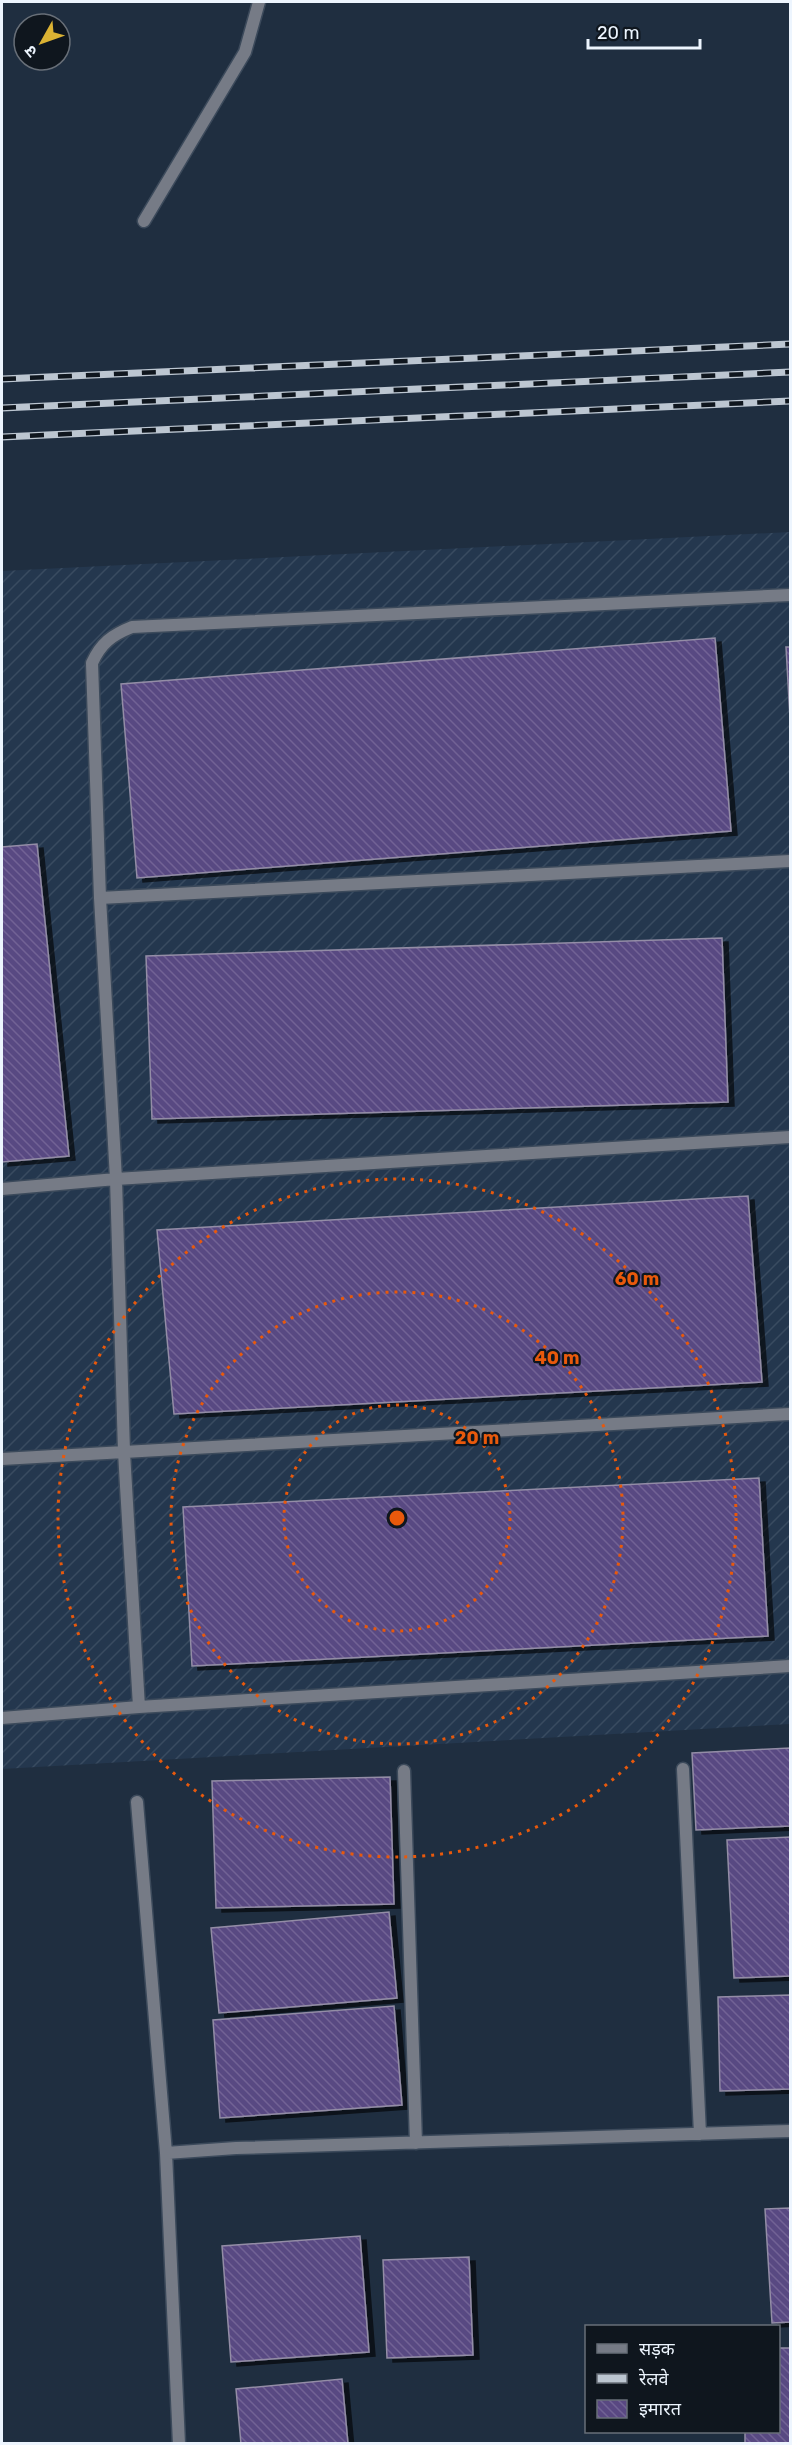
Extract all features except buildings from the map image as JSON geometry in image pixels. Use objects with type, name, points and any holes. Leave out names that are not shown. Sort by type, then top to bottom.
[{"type":"street","points":[[144,221],[245,52],[259,2]]},
{"type":"street","points":[[139,1707],[124,1452],[116,1179],[100,898],[92,663],[99,647],[114,634],[132,627],[790,595]]},
{"type":"street","points":[[100,898],[790,861]]},
{"type":"street","points":[[2,1189],[116,1179],[790,1137]]},
{"type":"street","points":[[2,1459],[790,1413]]},
{"type":"street","points":[[2,1718],[139,1707],[790,1666]]},
{"type":"street","points":[[682,1769],[700,2134]]},
{"type":"street","points":[[404,1771],[416,2143]]},
{"type":"street","points":[[136,1802],[166,2153],[179,2444]]},
{"type":"street","points":[[166,2153],[790,2131]]},
{"type":"shaded area","points":[[790,532],[790,1724],[2,1769],[2,571]]},
{"type":"railway","points":[[2,379],[790,344]]},
{"type":"railway","points":[[2,408],[790,372]]},
{"type":"railway","points":[[2,437],[790,401]]}]
